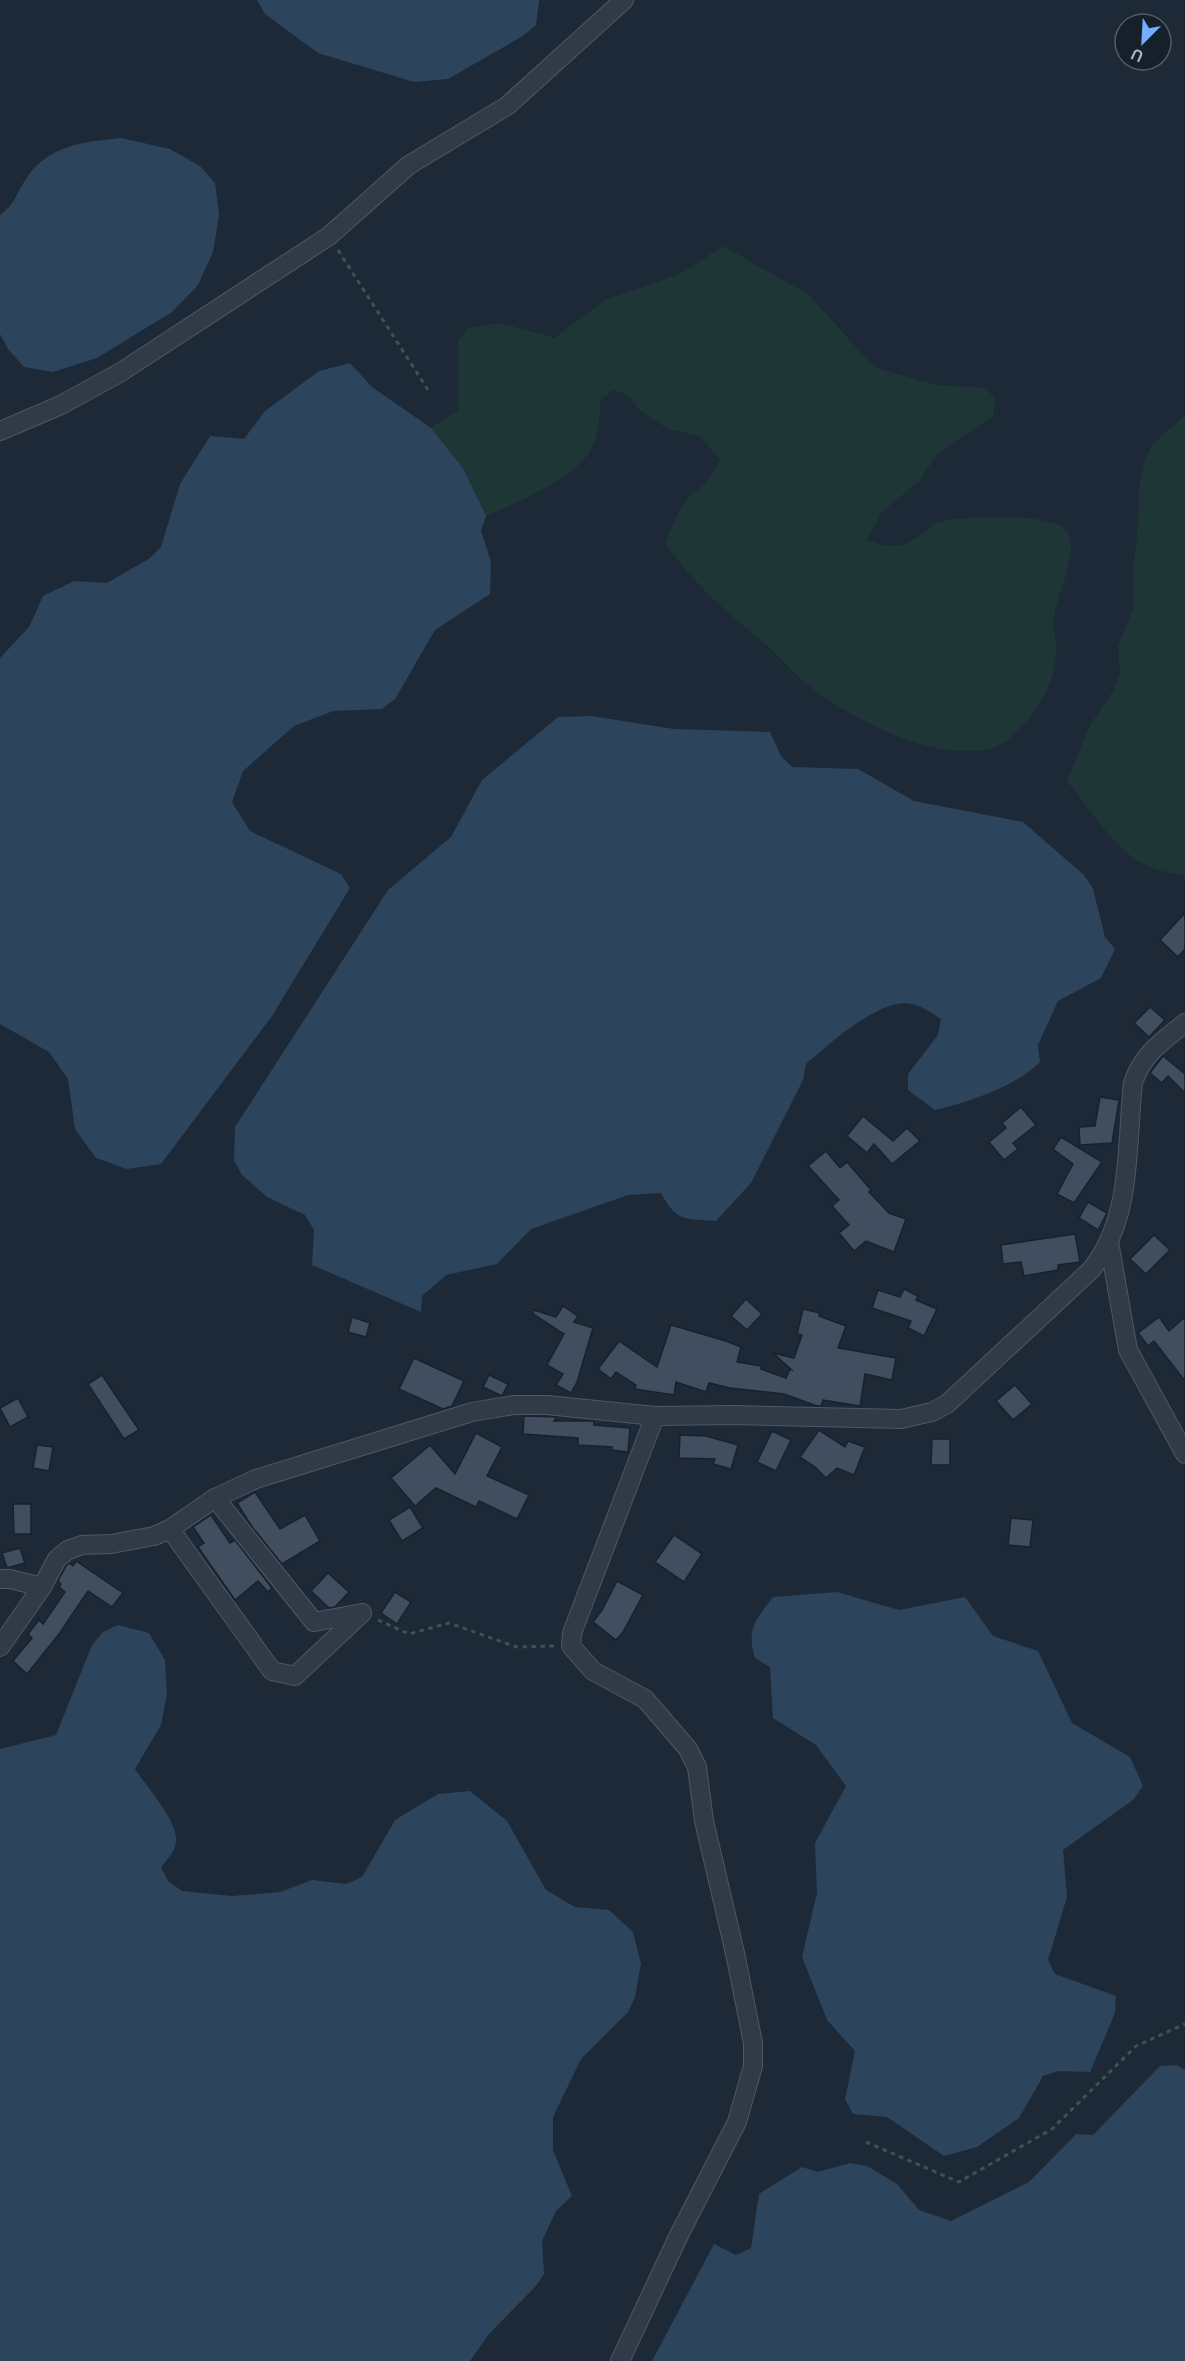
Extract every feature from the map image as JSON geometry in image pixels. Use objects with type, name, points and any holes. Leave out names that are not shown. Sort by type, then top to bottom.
[{"type":"street","points":[[0,431],[61,405],[121,372],[329,236],[409,165],[507,106],[624,0]]},
{"type":"street","points":[[0,1647],[42,1587],[57,1560],[68,1550],[82,1545],[136,1540],[170,1529],[215,1498],[256,1479],[472,1412],[493,1408],[547,1405],[655,1416],[735,1415],[901,1419],[932,1412],[946,1404],[1091,1270],[1110,1242],[1124,1189],[1133,1083],[1138,1067],[1147,1054],[1185,1023]]},
{"type":"street","points":[[1110,1242],[1128,1350],[1185,1454]]},
{"type":"street","points":[[620,2361],[679,2235],[737,2122],[753,2066],[753,2043],[735,1953],[704,1821],[697,1767],[688,1749],[651,1705],[634,1692],[593,1671],[571,1646],[572,1633],[655,1416]]},
{"type":"street","points":[[215,1498],[314,1622],[362,1613]]},
{"type":"street","points":[[170,1529],[272,1671],[295,1676],[362,1613]]},
{"type":"street","points":[[0,1579],[42,1587]]},
{"type":"path","points":[[329,236],[428,390]]},
{"type":"path","points":[[362,1613],[409,1634],[449,1623],[517,1647],[571,1646]]},
{"type":"path","points":[[866,2142],[959,2182],[1052,2129],[1136,2046],[1185,2024]]},
{"type":"green space","points":[[723,246],[808,294],[874,367],[936,385],[986,388],[996,400],[993,416],[938,453],[920,480],[882,512],[867,540],[897,546],[910,542],[940,522],[984,517],[1040,520],[1064,528],[1069,535],[1070,557],[1053,619],[1056,655],[1051,679],[1033,713],[1015,733],[1001,744],[979,751],[954,751],[901,738],[874,726],[809,686],[769,647],[723,608],[698,584],[665,543],[677,515],[689,496],[704,485],[721,460],[699,436],[668,429],[639,410],[628,395],[613,390],[601,400],[595,441],[586,457],[575,468],[546,488],[486,516],[463,468],[431,428],[458,410],[458,341],[468,328],[501,323],[554,338],[605,300],[682,273]]},
{"type":"green space","points":[[1185,415],[1185,876],[1151,867],[1130,855],[1101,825],[1067,781],[1090,725],[1113,691],[1120,673],[1118,646],[1133,608],[1133,572],[1139,489],[1145,459],[1154,443]]},
{"type":"water","points":[[257,0],[539,0],[536,25],[523,36],[448,79],[414,82],[318,53],[265,14]]},
{"type":"water","points":[[121,138],[170,149],[200,166],[215,183],[219,215],[213,252],[198,285],[172,312],[97,358],[53,372],[24,367],[8,349],[0,334],[0,215],[12,203],[33,170],[54,153],[79,144]]},
{"type":"water","points":[[350,363],[372,387],[431,428],[463,468],[486,516],[481,531],[491,562],[490,594],[435,630],[395,699],[382,709],[333,711],[294,726],[243,771],[232,802],[250,831],[341,874],[350,888],[272,1016],[161,1164],[127,1169],[96,1158],[75,1129],[68,1079],[49,1052],[0,1024],[0,658],[29,627],[43,596],[74,581],[107,583],[150,558],[161,547],[180,484],[210,436],[244,439],[265,411],[319,371]]},
{"type":"water","points":[[591,716],[674,729],[770,732],[781,756],[792,767],[858,769],[914,801],[1023,822],[1084,875],[1093,889],[1105,937],[1115,949],[1101,978],[1058,1001],[1038,1045],[1040,1062],[1005,1086],[977,1098],[935,1110],[908,1090],[908,1074],[938,1035],[941,1019],[912,1004],[885,1007],[856,1024],[806,1064],[803,1080],[751,1183],[716,1221],[689,1219],[677,1214],[661,1193],[628,1195],[531,1229],[497,1264],[446,1275],[422,1296],[421,1312],[312,1265],[314,1230],[305,1215],[267,1197],[242,1175],[234,1160],[235,1127],[388,890],[451,837],[482,780],[558,717]]},
{"type":"water","points":[[837,1592],[899,1610],[965,1597],[993,1636],[1038,1651],[1072,1723],[1130,1757],[1143,1786],[1133,1800],[1063,1850],[1067,1897],[1048,1960],[1055,1974],[1116,1996],[1115,2013],[1090,2072],[1059,2071],[1043,2076],[1019,2118],[977,2147],[944,2156],[887,2117],[853,2114],[845,2099],[855,2051],[827,2020],[802,1957],[817,1893],[815,1843],[846,1786],[816,1745],[773,1718],[770,1667],[755,1658],[752,1648],[752,1632],[757,1618],[773,1597]]},
{"type":"water","points":[[118,1625],[149,1633],[165,1660],[167,1693],[161,1725],[135,1769],[166,1812],[175,1830],[175,1846],[172,1854],[161,1867],[168,1881],[182,1891],[232,1896],[280,1892],[312,1880],[346,1884],[362,1877],[395,1820],[438,1794],[470,1791],[507,1821],[546,1890],[575,1907],[609,1910],[633,1932],[641,1964],[635,1997],[628,2012],[581,2059],[553,2117],[553,2150],[572,2196],[556,2211],[542,2241],[544,2274],[535,2287],[489,2334],[470,2361],[0,2361],[0,1749],[56,1735],[92,1645],[103,1632]]},
{"type":"water","points":[[1177,2065],[1185,2070],[1185,2361],[652,2361],[714,2244],[736,2255],[751,2248],[759,2194],[802,2167],[818,2172],[850,2163],[867,2166],[897,2184],[919,2210],[951,2221],[1029,2182],[1076,2134],[1093,2135],[1160,2066]]},
{"type":"building","points":[[1185,913],[1185,949],[1178,957],[1160,940]]},
{"type":"building","points":[[1150,1007],[1165,1020],[1149,1037],[1134,1023]]},
{"type":"building","points":[[1163,1056],[1185,1074],[1185,1093],[1168,1076],[1162,1083],[1150,1073]]},
{"type":"building","points":[[1100,1097],[1119,1100],[1112,1143],[1080,1145],[1079,1127],[1095,1126]]},
{"type":"building","points":[[1021,1107],[1036,1125],[1013,1143],[1018,1149],[1004,1160],[989,1142],[1006,1128],[1002,1123]]},
{"type":"building","points":[[863,1116],[893,1141],[907,1128],[920,1141],[892,1164],[874,1144],[867,1153],[847,1136]]},
{"type":"building","points":[[1061,1137],[1102,1162],[1074,1203],[1057,1194],[1073,1164],[1053,1149]]},
{"type":"building","points":[[826,1151],[840,1168],[847,1162],[871,1190],[869,1192],[889,1213],[906,1219],[894,1252],[866,1241],[854,1251],[839,1233],[849,1225],[832,1206],[839,1200],[808,1166]]},
{"type":"building","points":[[1088,1202],[1107,1213],[1098,1230],[1079,1218]]},
{"type":"building","points":[[1075,1234],[1080,1262],[1058,1265],[1058,1270],[1024,1276],[1021,1262],[1003,1264],[1001,1245]]},
{"type":"building","points":[[1154,1235],[1170,1250],[1146,1274],[1130,1259]]},
{"type":"building","points":[[904,1289],[918,1296],[916,1300],[937,1309],[924,1336],[908,1328],[911,1321],[872,1308],[878,1290],[900,1297]]},
{"type":"building","points":[[746,1299],[762,1314],[747,1330],[731,1316]]},
{"type":"building","points":[[563,1306],[578,1316],[574,1322],[593,1328],[577,1382],[571,1393],[556,1385],[563,1374],[547,1365],[564,1334],[533,1314],[534,1310],[556,1317]]},
{"type":"building","points":[[803,1309],[820,1313],[819,1316],[846,1326],[838,1348],[896,1358],[892,1380],[865,1374],[860,1406],[823,1400],[821,1406],[817,1406],[784,1394],[730,1388],[709,1383],[706,1392],[676,1382],[674,1395],[635,1389],[636,1385],[616,1372],[611,1379],[598,1369],[619,1341],[657,1367],[671,1325],[741,1347],[737,1362],[761,1366],[761,1369],[786,1378],[790,1369],[793,1371],[773,1353],[794,1358],[802,1335],[797,1334]]},
{"type":"building","points":[[352,1317],[370,1323],[366,1337],[348,1332]]},
{"type":"building","points":[[1159,1317],[1169,1331],[1185,1317],[1185,1381],[1154,1341],[1148,1346],[1138,1333]]},
{"type":"building","points":[[414,1358],[464,1381],[452,1406],[443,1409],[399,1389]]},
{"type":"building","points":[[102,1375],[139,1430],[124,1439],[88,1384]]},
{"type":"building","points":[[489,1375],[508,1384],[502,1396],[483,1387]]},
{"type":"building","points":[[1015,1385],[1032,1404],[1013,1420],[996,1401]]},
{"type":"building","points":[[18,1398],[28,1417],[10,1427],[0,1408]]},
{"type":"building","points":[[524,1416],[557,1417],[554,1421],[594,1421],[594,1425],[630,1428],[628,1452],[612,1450],[612,1447],[578,1445],[578,1438],[523,1434]]},
{"type":"building","points":[[819,1430],[845,1447],[848,1441],[865,1447],[854,1475],[837,1468],[826,1478],[800,1457]]},
{"type":"building","points":[[772,1431],[791,1440],[776,1471],[757,1462]]},
{"type":"building","points":[[476,1433],[502,1447],[487,1476],[529,1495],[517,1519],[479,1501],[476,1507],[436,1488],[415,1506],[391,1478],[430,1445],[455,1474]]},
{"type":"building","points":[[680,1435],[706,1436],[738,1445],[731,1469],[713,1464],[715,1459],[679,1458]]},
{"type":"building","points":[[932,1439],[950,1439],[950,1465],[931,1465]]},
{"type":"building","points":[[37,1445],[53,1447],[49,1471],[33,1468]]},
{"type":"building","points":[[255,1492],[280,1529],[305,1515],[320,1541],[282,1564],[253,1528],[237,1503]]},
{"type":"building","points":[[13,1504],[31,1504],[31,1534],[14,1534]]},
{"type":"building","points":[[410,1507],[423,1528],[402,1541],[389,1520]]},
{"type":"building","points":[[211,1515],[230,1543],[235,1540],[272,1588],[268,1592],[258,1581],[235,1600],[198,1547],[204,1543],[193,1527]]},
{"type":"building","points":[[1011,1518],[1033,1520],[1030,1547],[1008,1545]]},
{"type":"building","points":[[674,1535],[702,1554],[684,1582],[655,1562]]},
{"type":"building","points":[[20,1548],[25,1563],[7,1568],[2,1553]]},
{"type":"building","points":[[76,1561],[123,1593],[112,1607],[88,1591],[59,1634],[27,1674],[13,1661],[32,1638],[28,1634],[39,1620],[43,1624],[65,1592],[59,1587],[61,1584],[58,1581],[66,1566],[69,1563],[73,1566]]},
{"type":"building","points":[[328,1573],[349,1592],[335,1607],[329,1608],[311,1591]]},
{"type":"building","points":[[617,1581],[643,1595],[623,1632],[616,1640],[593,1622]]},
{"type":"building","points":[[395,1592],[411,1602],[397,1624],[381,1613]]}]
